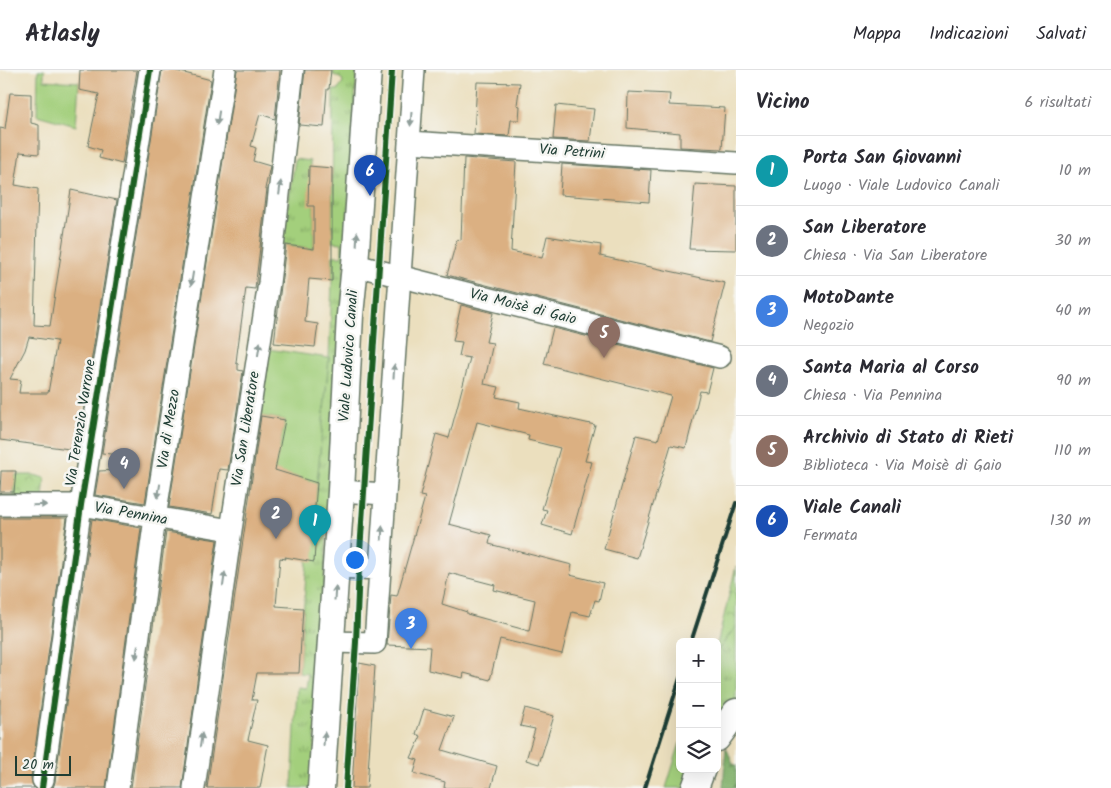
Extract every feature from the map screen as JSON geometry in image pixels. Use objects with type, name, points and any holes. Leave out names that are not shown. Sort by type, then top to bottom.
[{"type":"street","name":"Via Terenzio Varrone","points":[[43,780],[81,505],[150,70]]},
{"type":"street","name":"Via di Mezzo","points":[[118,788],[155,518],[225,70]]},
{"type":"street","name":"Via San Liberatore","points":[[194,788],[269,283],[293,70]]},
{"type":"street","name":"Viale Ludovico Canali","points":[[321,788],[342,491],[350,315],[368,70]]},
{"type":"street","points":[[331,642],[375,642],[414,70]]},
{"type":"street","name":"Via Petrini","points":[[409,142],[736,163]]},
{"type":"street","name":"Via Moisè di Gaio","points":[[355,265],[720,356]]},
{"type":"street","points":[[342,491],[384,494]]},
{"type":"street","name":"Via Pennina","points":[[0,505],[81,505],[231,530]]},
{"type":"street","points":[[337,567],[380,569]]},
{"type":"street","points":[[721,733],[736,712]]},
{"type":"street","points":[[695,788],[701,773]]},
{"type":"green space","points":[[38,70],[44,70],[44,80],[79,82],[76,126],[37,115]]},
{"type":"green space","points":[[334,70],[357,70],[328,526],[313,525],[329,358],[333,256],[342,256],[342,243],[332,242],[333,90],[338,90],[343,83],[342,79],[333,75]]},
{"type":"green space","points":[[295,159],[310,161],[309,205],[314,206],[314,249],[282,244]]},
{"type":"green space","points":[[268,349],[329,358],[317,483],[266,468],[279,449],[285,420],[261,416]]},
{"type":"green space","points":[[15,475],[34,475],[45,478],[43,498],[14,499]]},
{"type":"green space","points":[[316,532],[327,534],[312,788],[292,788],[297,687],[306,688],[308,674],[299,673],[307,561]]},
{"type":"green space","points":[[736,566],[736,626],[721,647],[721,638],[719,638]]},
{"type":"green space","points":[[736,626],[736,712],[721,733],[721,683],[721,647]]},
{"type":"green space","points":[[726,747],[733,764],[736,765],[736,788],[723,788]]},
{"type":"green space","points":[[676,756],[676,773],[701,773],[695,788],[666,788]]},
{"type":"building","points":[[80,70],[137,70],[122,164],[99,158],[101,150],[88,146],[99,94],[79,90]]},
{"type":"building","points":[[162,70],[173,70],[211,80],[145,503],[95,495],[99,471],[119,470],[120,455],[102,453]]},
{"type":"building","points":[[237,70],[280,70],[275,119],[260,114],[251,146],[256,148],[253,161],[270,166],[265,189],[267,189],[255,289],[246,288],[236,363],[238,364],[238,370],[243,371],[228,470],[219,469],[212,514],[169,507]]},
{"type":"building","points":[[305,70],[331,70],[329,89],[327,89],[324,127],[299,125]]},
{"type":"building","points":[[477,82],[520,83],[517,105],[520,106],[519,120],[511,120],[509,136],[474,134]]},
{"type":"building","points":[[628,92],[670,94],[669,105],[725,108],[722,149],[680,147],[680,133],[627,128]]},
{"type":"building","points":[[10,93],[31,94],[31,123],[39,125],[39,154],[20,152],[15,185],[38,189],[34,325],[50,326],[71,190],[117,200],[77,450],[0,440],[0,128],[5,129]],"holes":[[[29,337],[57,341],[48,393],[19,393],[21,380],[10,379],[25,350]]]},
{"type":"building","points":[[556,105],[594,109],[590,141],[553,139]]},
{"type":"building","points":[[464,158],[516,162],[511,251],[542,258],[547,236],[601,245],[600,256],[725,283],[710,342],[447,275],[457,239],[461,240]]},
{"type":"building","points":[[562,164],[651,170],[649,202],[560,195]]},
{"type":"building","points":[[309,166],[332,168],[332,281],[309,279],[305,322],[318,324],[315,347],[274,343],[286,245],[314,249],[314,206],[308,206]]},
{"type":"building","points":[[695,184],[736,186],[736,250],[689,249]]},
{"type":"building","points":[[461,305],[493,313],[486,342],[493,343],[484,384],[499,387],[496,397],[520,402],[519,408],[595,425],[585,461],[592,462],[572,534],[542,525],[547,510],[542,509],[560,448],[528,440],[529,435],[477,422],[449,524],[491,535],[489,544],[572,565],[570,575],[603,583],[599,601],[595,600],[590,616],[572,612],[562,654],[500,639],[490,680],[464,673],[463,678],[428,670],[430,647],[387,645],[391,595],[397,596],[425,497],[420,496],[436,434],[449,438],[470,358],[459,356],[462,342],[453,341]],"holes":[[[449,573],[495,585],[494,590],[535,600],[529,631],[467,614],[467,612],[442,604]]]},
{"type":"building","points":[[553,328],[713,368],[707,392],[700,391],[686,448],[671,445],[637,558],[604,549],[636,435],[658,440],[671,396],[544,364]]},
{"type":"building","points":[[261,416],[285,420],[275,470],[317,483],[313,531],[316,532],[314,562],[285,557],[286,559],[280,558],[276,606],[303,608],[299,673],[257,673],[252,700],[257,700],[248,740],[268,745],[260,788],[207,788]]},
{"type":"building","points":[[1,471],[16,471],[14,492],[0,492]]},
{"type":"building","points":[[0,518],[67,518],[31,778],[34,788],[0,788]]},
{"type":"building","points":[[92,519],[141,528],[106,788],[53,788],[55,782]]},
{"type":"building","points":[[166,532],[217,540],[182,788],[131,788]]},
{"type":"building","points":[[359,663],[375,666],[367,788],[352,788]]},
{"type":"building","points":[[525,708],[554,716],[539,764],[526,760],[535,729],[520,726]]},
{"type":"building","points":[[424,709],[454,717],[442,750],[497,766],[491,788],[444,788],[445,782],[414,773],[418,760],[411,758],[421,736],[416,734]]},
{"type":"railway","points":[[692,638],[736,503]]},
{"type":"railway","points":[[645,788],[678,683]]},
{"type":"cycle path","points":[[42,788],[81,505],[150,70]]},
{"type":"cycle path","points":[[346,788],[392,70]]},
{"type":"place","name":"Viale Canali","points":[[370,196]]},
{"type":"place","name":"Archivio di Stato di Rieti","points":[[604,358]]},
{"type":"place","name":"Santa Maria al Corso","points":[[124,489]]},
{"type":"place","name":"San Liberatore","points":[[276,539]]},
{"type":"place","name":"Porta San Giovanni","points":[[315,546]]},
{"type":"place","name":"MotoDante","points":[[411,649]]}]
